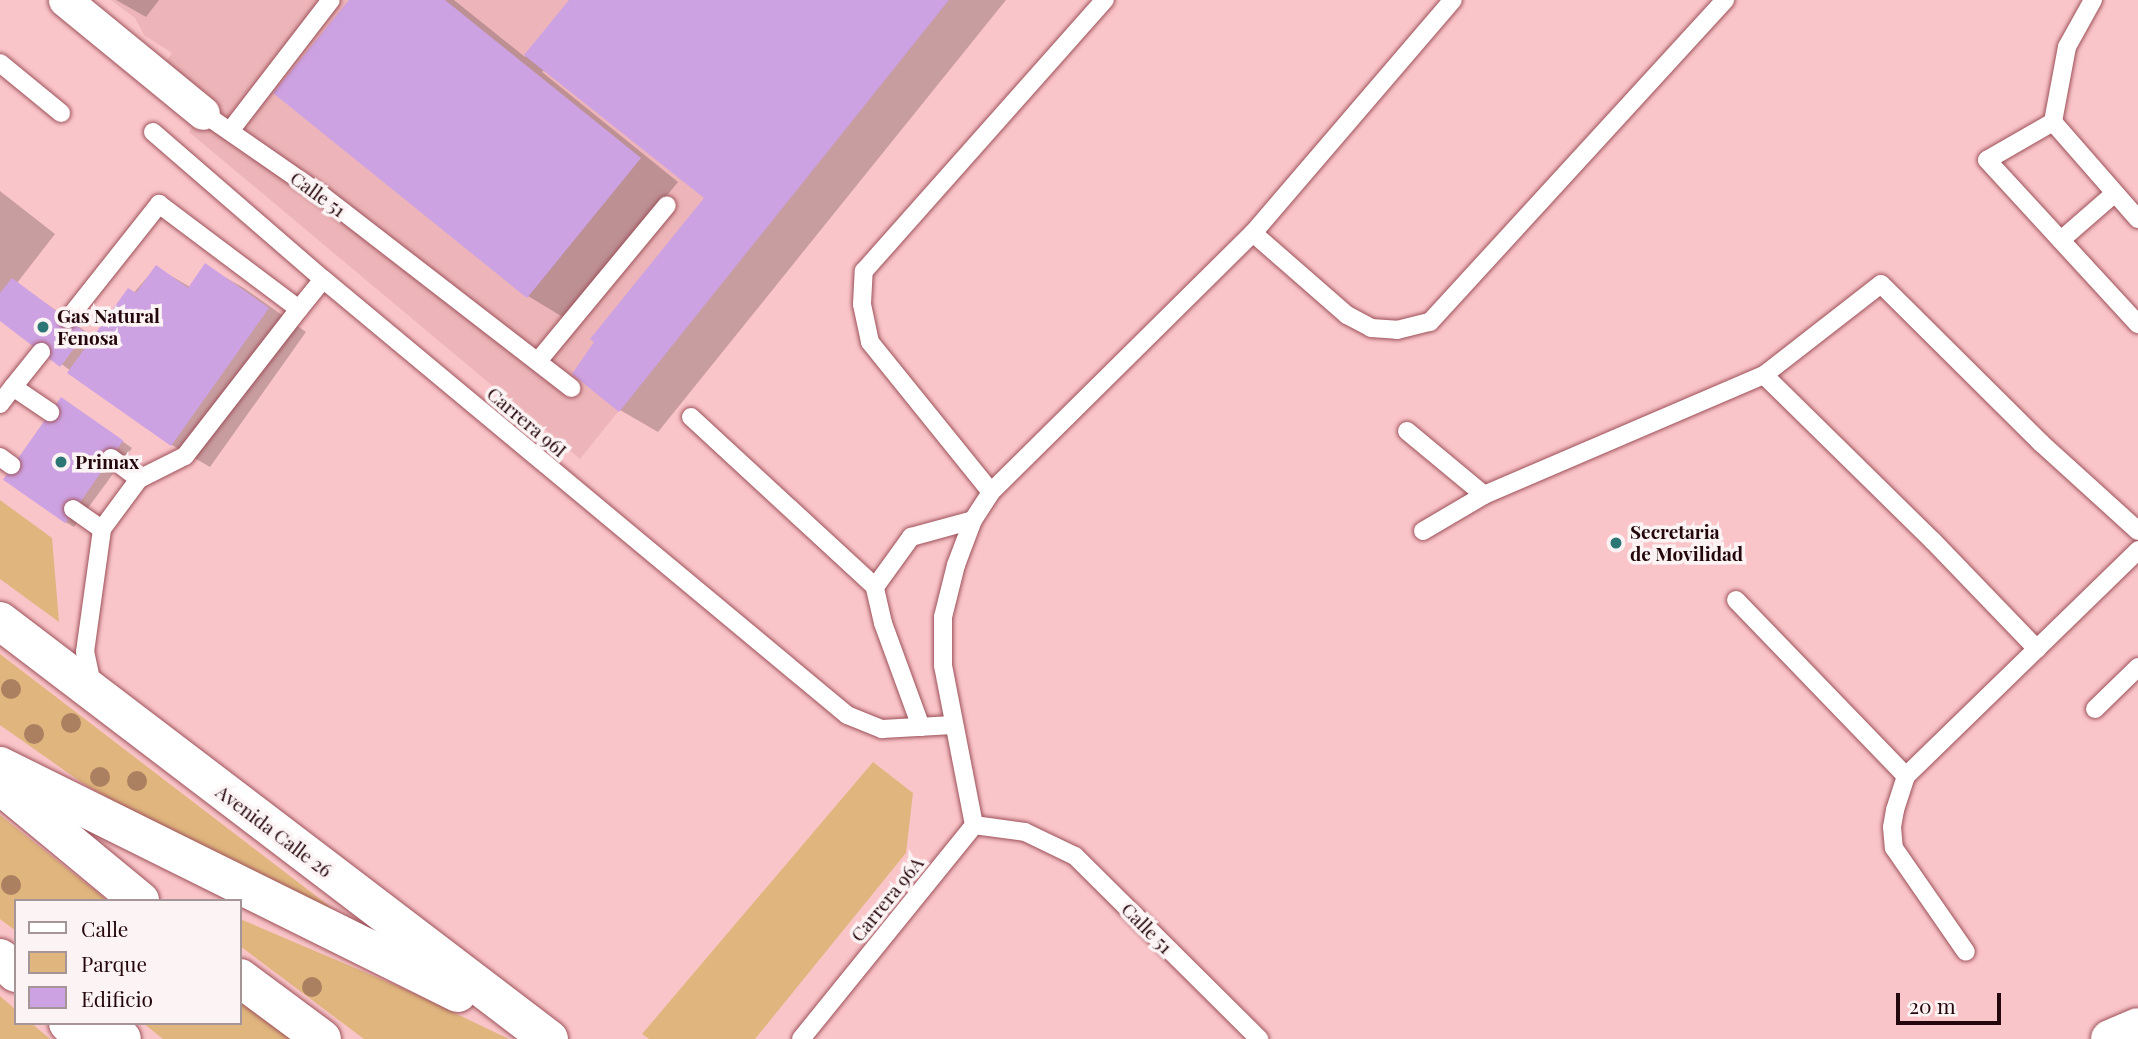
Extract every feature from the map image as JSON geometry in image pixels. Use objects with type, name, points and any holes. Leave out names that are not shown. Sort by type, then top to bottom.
[{"type":"main road","name":"Avenida Calle 26","points":[[0,621],[549,1039]]},
{"type":"main road","points":[[0,766],[402,963],[544,1039]]},
{"type":"main road","points":[[0,785],[138,899]]},
{"type":"main road","points":[[0,958],[14,971]]},
{"type":"main road","points":[[242,979],[322,1039]]},
{"type":"main road","points":[[70,1025],[84,1039]]},
{"type":"main road","points":[[104,1025],[122,1039]]},
{"type":"main road","points":[[2110,1039],[2138,1027]]},
{"type":"street","name":"Calle 51","points":[[65,0],[217,122]]},
{"type":"lane","points":[[217,122],[331,0]]},
{"type":"lane","points":[[991,492],[870,342],[862,304],[864,271],[1105,0]]},
{"type":"lane","points":[[974,825],[943,665],[943,617],[956,565],[973,520],[991,492],[1253,233],[1453,0]]},
{"type":"lane","points":[[1253,233],[1347,315],[1371,328],[1397,330],[1430,322],[1725,0]]},
{"type":"lane","points":[[2053,122],[2067,47],[2093,0]]},
{"type":"lane","points":[[0,63],[61,113]]},
{"type":"lane","name":"Calle 51","points":[[217,122],[323,196],[571,388]]},
{"type":"lane","points":[[2053,122],[2138,219]]},
{"type":"lane","points":[[2053,122],[1987,159],[2138,324]]},
{"type":"lane","name":"Carrera 96I","points":[[153,132],[323,279],[846,715],[882,729],[921,727]]},
{"type":"lane","points":[[2061,240],[2114,194]]},
{"type":"lane","points":[[68,319],[159,204],[299,309]]},
{"type":"lane","points":[[538,361],[667,205]]},
{"type":"lane","points":[[95,694],[85,652],[102,529],[139,479],[185,457],[323,279]]},
{"type":"lane","points":[[1423,531],[1484,495],[1764,375],[1881,284],[2041,443],[2138,531]]},
{"type":"lane","points":[[0,404],[41,352]]},
{"type":"lane","points":[[1764,375],[1933,541],[2037,649]]},
{"type":"lane","points":[[13,387],[50,412]]},
{"type":"lane","points":[[691,417],[876,587],[883,623],[921,727],[953,725]]},
{"type":"lane","points":[[1407,431],[1484,495]]},
{"type":"lane","points":[[111,458],[139,479]]},
{"type":"lane","points":[[73,509],[102,529]]},
{"type":"lane","points":[[876,587],[911,537],[973,520]]},
{"type":"lane","points":[[1966,952],[1894,848],[1892,827],[1906,776],[2138,550]]},
{"type":"lane","points":[[1736,600],[1906,776]]},
{"type":"lane","points":[[2095,709],[2138,667]]},
{"type":"lane","name":"Calle 51","points":[[974,825],[1025,832],[1075,856],[1259,1039]]},
{"type":"lane","name":"Carrera 96A","points":[[801,1039],[974,825]]},
{"type":"shaded area","points":[[111,0],[949,0],[580,459],[189,132],[213,100],[165,63],[172,53],[144,35],[135,18]]},
{"type":"green space","points":[[0,500],[52,538],[59,622],[0,579]]},
{"type":"green space","points":[[0,654],[337,912],[181,841],[81,782],[0,725]]},
{"type":"green space","points":[[873,762],[913,793],[906,853],[755,1039],[649,1039],[642,1034]]},
{"type":"green space","points":[[0,815],[105,899],[14,899],[14,930],[0,919]]},
{"type":"green space","points":[[242,920],[402,988],[509,1039],[364,1039],[242,948]]},
{"type":"green space","points":[[0,996],[14,1008],[14,1025],[33,1025],[50,1039],[0,1039]]},
{"type":"green space","points":[[242,1003],[290,1039],[163,1039],[146,1025],[242,1025]]},
{"type":"building","points":[[349,0],[445,0],[641,158],[527,298],[273,93]]},
{"type":"building","points":[[569,0],[949,0],[619,412],[572,374],[594,342],[590,339],[704,198],[524,55]]},
{"type":"building","points":[[205,263],[269,308],[171,446],[67,373],[128,288],[136,293],[156,265],[188,288]]},
{"type":"building","name":"Gas Natural Fenosa","points":[[12,278],[86,333],[60,367],[0,321],[0,293]]},
{"type":"building","name":"Primax","points":[[61,397],[123,441],[65,523],[3,480]]},
{"type":"place","name":"Gas Natural Fenosa","points":[[43,327]]},
{"type":"place","name":"Primax","points":[[61,462]]},
{"type":"place","name":"Secretaria de Movilidad","points":[[1616,543]]}]
